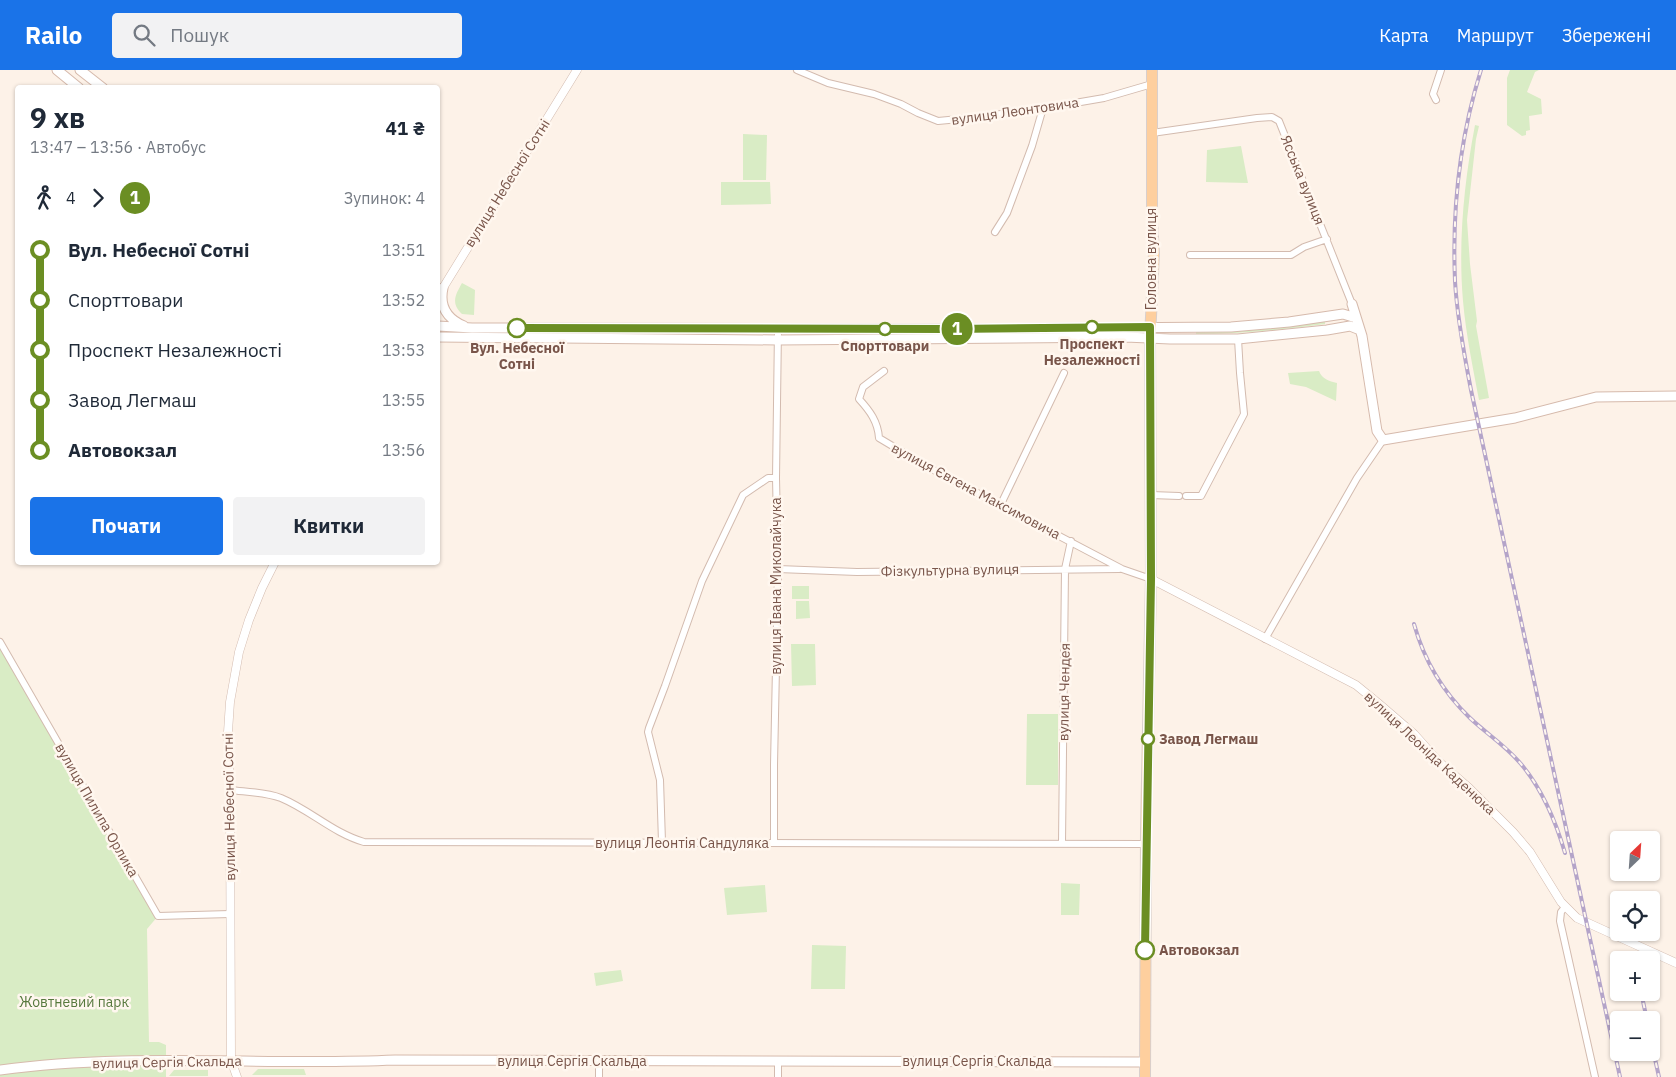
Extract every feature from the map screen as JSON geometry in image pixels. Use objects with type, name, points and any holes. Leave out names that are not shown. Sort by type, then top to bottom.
[{"type":"main road","points":[[57,70],[75,85]]},
{"type":"main road","points":[[80,70],[100,85]]},
{"type":"main road","name":"Головна вулиця","points":[[1145,1077],[1146,844],[1151,579],[1150,327],[1154,253],[1152,70]]},
{"type":"main road","points":[[440,292],[443,306],[448,316],[462,325],[472,328]]},
{"type":"main road","points":[[440,326],[472,328],[778,329],[1231,328],[1343,314],[1348,311],[1352,304]]},
{"type":"main road","points":[[1352,304],[1360,330],[1377,431],[1383,440],[1515,418],[1596,397],[1676,396]]},
{"type":"main road","points":[[1343,314],[1356,318]]},
{"type":"main road","points":[[440,337],[778,340],[1116,337],[1238,339],[1350,326],[1360,330]]},
{"type":"main road","name":"вулиця Сергія Скальда","points":[[0,1070],[84,1062],[232,1060],[308,1062],[395,1060],[1145,1062]]},
{"type":"street","name":"вулиця Леонтовича","points":[[797,70],[828,83],[874,94],[938,121],[1043,108],[1104,98],[1152,84]]},
{"type":"street","points":[[1436,100],[1433,94],[1441,70]]},
{"type":"street","name":"вулиця Небесної Сотні","points":[[440,292],[575,71]]},
{"type":"street","points":[[995,232],[1007,213],[1032,146],[1043,108]]},
{"type":"street","name":"Ясська вулиця","points":[[1152,133],[1257,118],[1272,117],[1279,121],[1352,304]]},
{"type":"street","points":[[1190,255],[1291,255],[1326,239]]},
{"type":"street","name":"вулиця Івана Миколайчука","points":[[774,843],[778,569],[776,478],[778,329]]},
{"type":"street","points":[[1186,496],[1201,496],[1244,414],[1238,339]]},
{"type":"street","name":"вулиця Євгена Максимовича","points":[[884,371],[863,387],[859,399],[871,412],[879,432],[879,438],[926,466],[1122,569],[1151,579]]},
{"type":"street","points":[[1001,504],[1064,373]]},
{"type":"street","points":[[1265,639],[1357,478],[1383,440]]},
{"type":"street","points":[[662,842],[660,780],[648,728],[702,581],[743,495],[768,478],[776,478]]},
{"type":"street","points":[[1151,496],[1179,496]]},
{"type":"street","name":"вулиця Чендея","points":[[1062,843],[1065,568],[1071,541]]},
{"type":"street","name":"вулиця Небесної Сотні","points":[[237,1077],[232,1060],[228,732],[232,686],[239,652],[249,620],[274,565]]},
{"type":"street","name":"Фізкультурна вулиця","points":[[778,569],[857,572],[1065,568],[1122,569]]},
{"type":"street","name":"вулиця Леоніда Каденюка","points":[[1151,579],[1356,685],[1393,715],[1513,832],[1530,852],[1565,907],[1577,918],[1676,963]]},
{"type":"street","name":"вулиця Пилипа Орлика","points":[[0,642],[158,916],[230,914]]},
{"type":"street","name":"вулиця Леонтія Сандуляка","points":[[230,790],[269,794],[281,798],[343,835],[364,842],[1146,844]]},
{"type":"street","points":[[1565,907],[1561,912],[1560,921],[1594,1077]]},
{"type":"street","points":[[599,1061],[599,1077]]},
{"type":"street","points":[[778,1061],[778,1077]]},
{"type":"green space","points":[[1510,70],[1539,70],[1535,72],[1527,92],[1541,99],[1542,114],[1529,116],[1530,130],[1526,131],[1526,135],[1522,136],[1507,125],[1507,78]]},
{"type":"green space","points":[[1475,125],[1479,126],[1467,220],[1476,326],[1489,398],[1479,400],[1464,314],[1461,257],[1465,191]]},
{"type":"green space","points":[[743,134],[767,135],[766,180],[743,180]]},
{"type":"green space","points":[[1241,146],[1248,183],[1206,182],[1207,150]]},
{"type":"green space","points":[[721,182],[770,182],[771,204],[721,205]]},
{"type":"green space","points":[[462,283],[475,290],[474,315],[462,314],[456,306],[455,298]]},
{"type":"green space","points":[[1325,321],[1325,324],[1277,330],[1196,334],[1196,332],[1242,331]]},
{"type":"green space","points":[[1319,371],[1324,378],[1337,383],[1336,401],[1306,387],[1290,384],[1288,373]]},
{"type":"green space","points":[[792,586],[809,586],[809,599],[792,599]]},
{"type":"green space","points":[[796,601],[809,601],[810,618],[796,619]]},
{"type":"green space","name":"Жовтневий парк","points":[[0,638],[158,916],[147,929],[149,1042],[159,1042],[166,1045],[166,1077],[0,1077]]},
{"type":"green space","points":[[791,644],[815,644],[816,685],[792,686]]},
{"type":"green space","points":[[1027,714],[1058,714],[1058,785],[1026,785]]},
{"type":"green space","points":[[1061,883],[1080,884],[1079,915],[1061,915]]},
{"type":"green space","points":[[765,885],[767,912],[727,915],[724,888]]},
{"type":"green space","points":[[812,945],[846,946],[845,989],[811,989]]},
{"type":"green space","points":[[621,970],[623,981],[596,986],[594,973]]},
{"type":"green space","points":[[258,1069],[304,1069],[306,1075],[252,1075]]},
{"type":"green space","points":[[174,1070],[208,1070],[208,1076],[169,1076]]},
{"type":"railway","points":[[1481,70],[1468,121],[1456,201],[1454,255],[1459,322],[1471,390],[1620,1077]]},
{"type":"railway","points":[[1414,624],[1429,663],[1451,697],[1470,718],[1503,746],[1529,774],[1553,818],[1565,853]]},
{"type":"railway","points":[[1643,1001],[1645,1011]]},
{"type":"railway","points":[[1655,1061],[1659,1077]]},
{"type":"bus line","name":"1","points":[[517,328],[950,329],[1150,327],[1151,579],[1145,950]]},
{"type":"place","name":"Проспект Незалежності","points":[[1092,327]]},
{"type":"place","name":"Вул. Небесної Сотні","points":[[517,328]]},
{"type":"place","name":"Спорттовари","points":[[885,329]]},
{"type":"place","name":"Завод Легмаш","points":[[1148,739]]},
{"type":"place","name":"Автовокзал","points":[[1145,950]]}]
